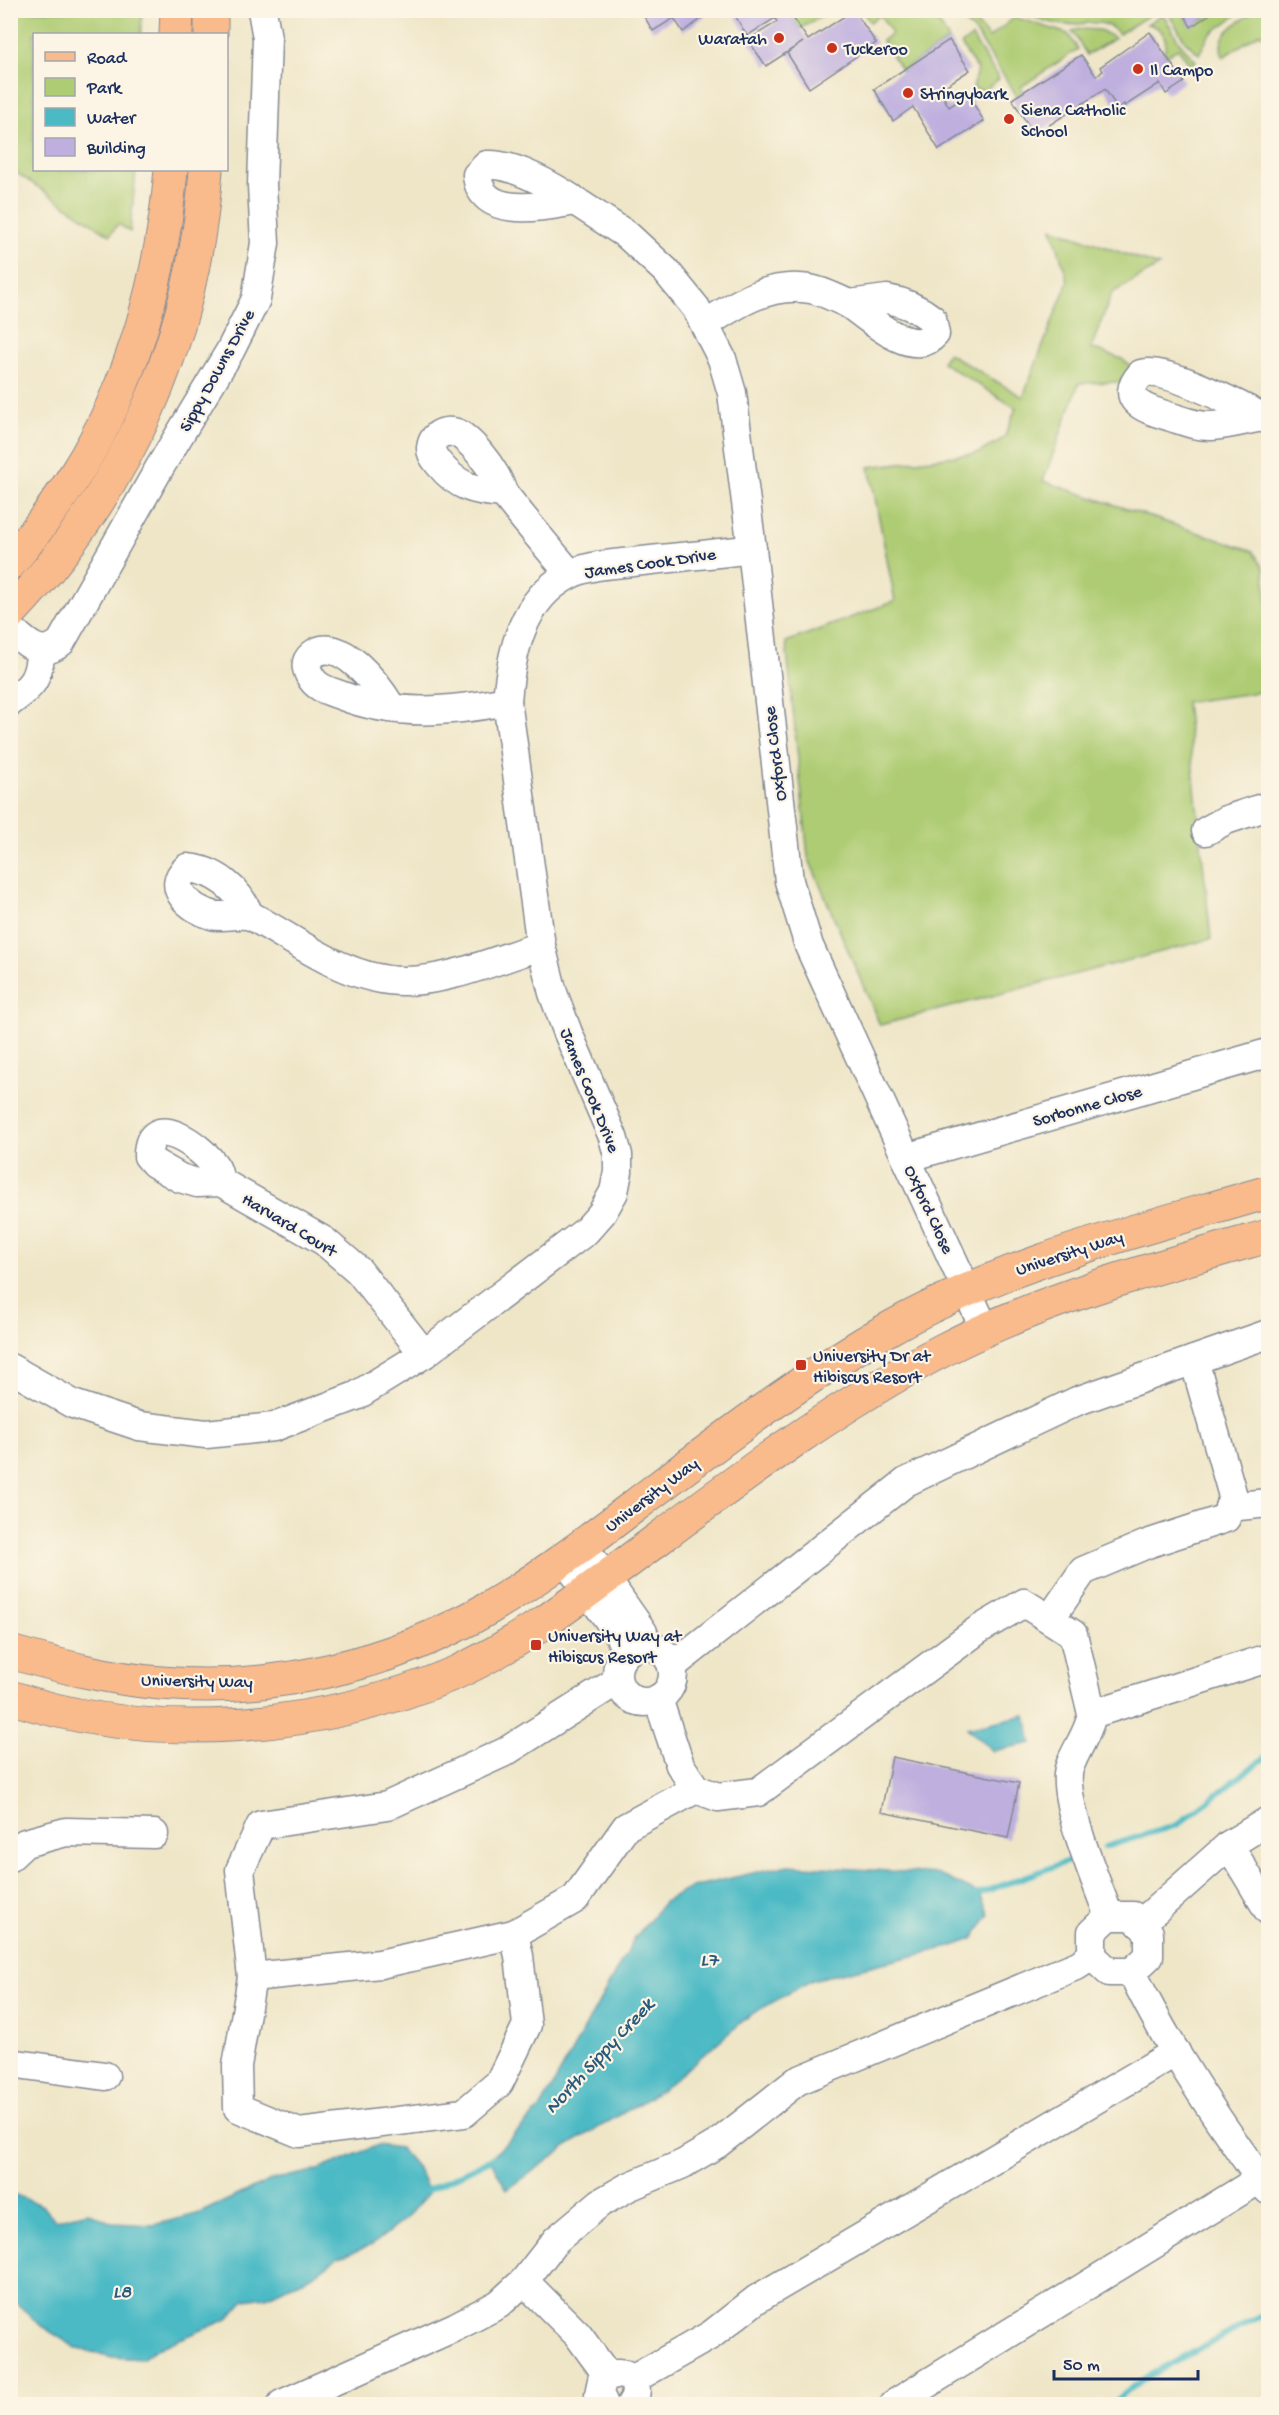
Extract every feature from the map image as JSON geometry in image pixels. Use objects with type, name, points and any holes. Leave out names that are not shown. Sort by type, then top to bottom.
[{"type":"main road","points":[[176,33],[177,10]]},
{"type":"main road","points":[[211,10],[211,33]]},
{"type":"main road","points":[[10,563],[46,518],[76,473],[118,390],[150,298],[162,243],[171,171]]},
{"type":"main road","points":[[10,613],[67,548],[105,492],[156,390],[183,308],[195,259],[203,210],[206,171]]},
{"type":"main road","name":"University Way","points":[[10,1652],[71,1669],[162,1684],[257,1682],[307,1675],[391,1653],[431,1638],[489,1608],[573,1553],[804,1381],[887,1330],[967,1289],[1051,1256],[1269,1192]]},
{"type":"main road","points":[[10,1697],[120,1722],[166,1726],[261,1723],[308,1717],[407,1692],[456,1672],[502,1649],[597,1585],[825,1420],[914,1366],[985,1330],[1060,1299],[1119,1278],[1269,1236]]},
{"type":"street","name":"Sippy Downs Drive","points":[[41,650],[56,646],[65,635],[160,467],[230,351],[256,299],[265,243],[262,185],[267,38],[262,10]]},
{"type":"street","name":"Oxford Close","points":[[575,201],[607,221],[643,249],[682,290],[706,324],[722,359],[732,393],[789,881],[809,946],[985,1330]]},
{"type":"street","points":[[706,324],[763,292],[790,287],[812,289],[849,304]]},
{"type":"street","points":[[503,493],[570,574]]},
{"type":"street","name":"James Cook Drive","points":[[10,1368],[74,1404],[139,1426],[206,1434],[274,1427],[356,1396],[424,1354],[586,1231],[602,1214],[614,1192],[618,1172],[618,1155],[613,1137],[568,1034],[553,993],[540,946],[507,701],[510,662],[524,622],[549,590],[570,574],[599,566],[752,549]]},
{"type":"street","points":[[10,628],[29,645],[41,650],[36,678],[10,702]]},
{"type":"street","points":[[391,707],[424,711],[462,710],[507,701]]},
{"type":"street","points":[[1206,831],[1226,820],[1269,806]]},
{"type":"street","points":[[249,915],[334,963],[366,976],[402,982],[436,978],[540,946]]},
{"type":"street","name":"Sorbonne Close","points":[[906,1158],[1269,1053]]},
{"type":"street","name":"Harvard Court","points":[[220,1182],[324,1241],[344,1256],[359,1271],[424,1354]]},
{"type":"street","points":[[672,1666],[906,1482],[1077,1401],[1269,1334]]},
{"type":"street","points":[[1050,1620],[1083,1571],[1147,1544],[1226,1518],[1233,1496],[1194,1360]]},
{"type":"street","points":[[1229,1508],[1269,1503]]},
{"type":"street","points":[[573,1553],[597,1585],[643,1632],[637,1649]]},
{"type":"street","points":[[658,1699],[680,1765],[696,1789],[718,1797],[758,1792],[978,1630],[1024,1604],[1073,1634],[1092,1714],[1090,1725],[1067,1772],[1072,1809],[1109,1916]]},
{"type":"street","points":[[637,1649],[659,1649],[666,1655],[672,1666],[671,1685],[658,1699],[649,1702],[630,1699],[622,1692],[617,1681],[616,1669],[620,1659],[637,1649]]},
{"type":"street","points":[[1092,1714],[1269,1658]]},
{"type":"street","points":[[514,1934],[519,1956],[527,2025],[499,2083],[464,2113],[299,2133],[238,2108],[237,2066],[252,1977],[240,1870],[261,1825],[387,1806],[505,1752],[617,1681]]},
{"type":"street","points":[[252,1977],[380,1964],[514,1934],[575,1899],[626,1827],[696,1789]]},
{"type":"street","points":[[1140,1924],[1229,1845],[1269,1821]]},
{"type":"street","points":[[10,1857],[25,1843],[66,1832],[154,1834]]},
{"type":"street","points":[[1229,1845],[1269,1911]]},
{"type":"street","points":[[1109,1916],[1132,1916],[1149,1933],[1149,1956],[1132,1972],[1109,1972],[1092,1956],[1092,1932],[1109,1916]]},
{"type":"street","points":[[282,2404],[482,2314],[499,2304],[524,2281],[556,2240],[600,2203],[628,2187],[683,2164],[717,2144],[797,2081],[1078,1965],[1092,1956]]},
{"type":"street","points":[[894,2404],[1264,2184],[1221,2124],[1176,2052],[1132,1972]]},
{"type":"street","points":[[524,2281],[578,2335],[612,2395],[711,2335],[757,2299],[1176,2052]]},
{"type":"street","points":[[10,2062],[105,2076]]},
{"type":"green space","points":[[1256,10],[1268,11],[1268,31],[1262,35],[1260,33],[1223,57],[1222,41],[1229,29]]},
{"type":"green space","points":[[10,11],[142,11],[141,33],[33,33],[33,171],[136,171],[130,232],[118,224],[110,235],[11,169]]},
{"type":"green space","points":[[788,11],[825,11],[823,15],[800,29]]},
{"type":"green space","points":[[871,11],[898,11],[939,23],[949,40],[902,71],[882,41],[892,33],[880,15],[870,22],[865,15]]},
{"type":"green space","points":[[972,11],[992,11],[976,23],[989,38],[1015,17],[1068,34],[1078,49],[1021,87],[1023,92],[1017,96],[974,30],[966,25]]},
{"type":"green space","points":[[1020,11],[1156,11],[1119,34],[1113,28],[1101,23],[1061,25]]},
{"type":"green space","points":[[1167,11],[1182,11],[1191,26],[1216,11],[1242,11],[1209,35],[1199,54],[1185,41]]},
{"type":"green space","points":[[1163,14],[1180,43],[1196,61],[1191,66],[1178,48],[1166,56],[1164,52],[1166,42],[1163,34],[1157,28],[1147,24]]},
{"type":"green space","points":[[1100,30],[1115,38],[1087,55],[1072,31]]},
{"type":"green space","points":[[972,37],[999,79],[983,91],[973,88],[977,69],[961,45]]},
{"type":"green space","points":[[1052,228],[1159,266],[1112,293],[1091,348],[1122,359],[1132,368],[1122,382],[1079,383],[1043,481],[1253,551],[1264,568],[1268,614],[1268,691],[1186,702],[1211,939],[880,1025],[808,857],[786,642],[895,601],[869,467],[979,453],[1004,438],[1016,408],[942,362],[948,353],[1023,397],[1068,281]]},
{"type":"water","points":[[1026,1715],[1032,1743],[993,1751],[967,1728]]},
{"type":"water","name":"L7","points":[[788,1865],[938,1874],[980,1894],[989,1915],[973,1939],[950,1947],[812,1980],[750,2015],[662,2090],[569,2145],[507,2190],[490,2159],[540,2109],[634,1939],[664,1902],[692,1887]]},
{"type":"water","name":"L8","points":[[378,2145],[400,2148],[418,2169],[429,2192],[405,2219],[372,2245],[337,2258],[315,2274],[266,2297],[245,2300],[228,2319],[154,2350],[142,2359],[113,2357],[78,2349],[41,2326],[11,2298],[11,2193],[43,2206],[55,2220],[88,2212],[112,2223],[153,2225],[197,2214],[271,2180],[318,2170]]},
{"type":"building","points":[[640,10],[705,10],[708,14],[683,32],[674,18],[653,31]]},
{"type":"building","points":[[732,10],[788,10],[808,40],[854,10],[876,43],[809,88],[787,53],[803,42],[766,66],[748,40],[777,22],[775,18],[747,36]]},
{"type":"building","points":[[1182,10],[1216,10],[1191,27]]},
{"type":"building","points":[[1150,32],[1184,82],[1166,94],[1160,83],[1118,109],[1105,89],[1034,135],[1012,99],[1081,55],[1096,76],[1103,71],[1100,67]]},
{"type":"building","name":"Stringybark","points":[[949,40],[970,70],[939,90],[949,107],[968,95],[984,121],[939,150],[913,107],[893,121],[874,89]]},
{"type":"building","points":[[892,1757],[1019,1783],[1008,1838],[881,1812]]},
{"type":"waterway","name":"North Sippy Creek","points":[[1105,1847],[1177,1825],[1268,1755]]},
{"type":"waterway","name":"North Sippy Creek","points":[[972,1896],[1077,1858]]},
{"type":"waterway","name":"North Sippy Creek","points":[[420,2194],[498,2156]]},
{"type":"waterway","points":[[1112,2404],[1142,2380],[1268,2312]]},
{"type":"place","name":"Waratah","points":[[779,38]]},
{"type":"place","name":"Tuckeroo","points":[[832,48]]},
{"type":"place","name":"Il Campo","points":[[1138,69]]},
{"type":"place","name":"Stringybark","points":[[908,93]]},
{"type":"place","name":"Siena Catholic School","points":[[1009,119]]},
{"type":"place","name":"University Dr at Hibiscus Resort","points":[[801,1365]]},
{"type":"place","name":"University Way at Hibiscus Resort","points":[[536,1645]]}]
